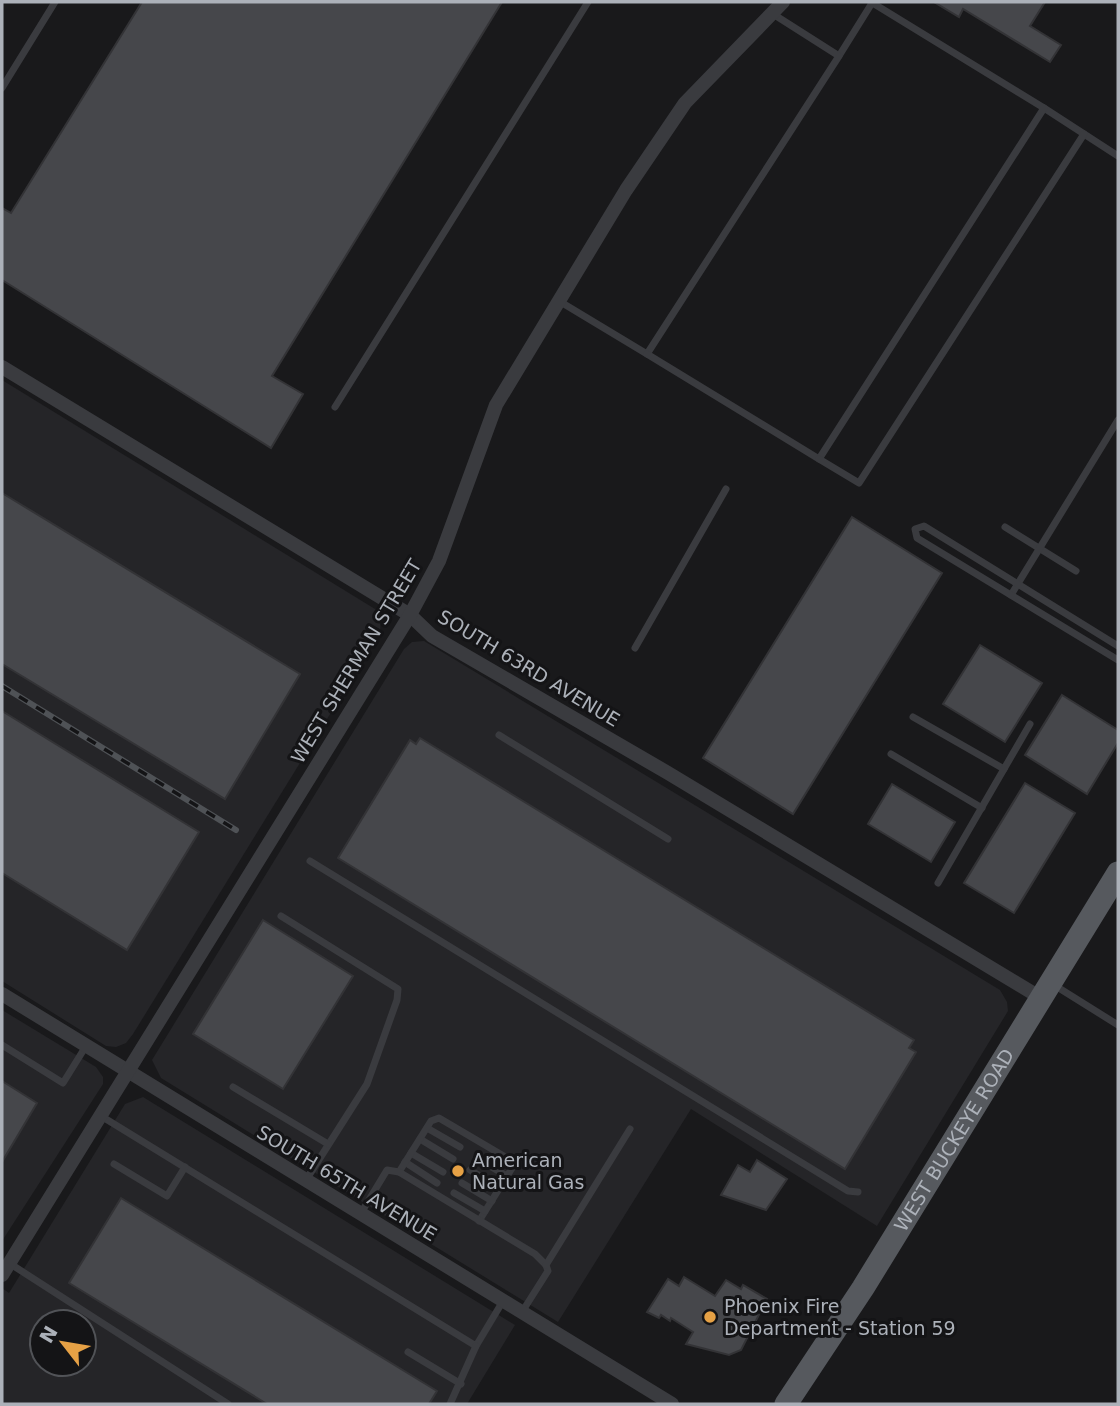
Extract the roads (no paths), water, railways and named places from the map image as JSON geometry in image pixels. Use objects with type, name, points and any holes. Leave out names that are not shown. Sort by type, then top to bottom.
[{"type":"main road","name":"WEST BUCKEYE ROAD","points":[[786,1404],[863,1288],[1118,873]]},
{"type":"street","name":"WEST SHERMAN STREET","points":[[5,1269],[410,615],[439,561],[457,518],[477,451],[496,405],[626,190],[685,103],[783,2]]},
{"type":"street","name":"SOUTH 63RD AVENUE","points":[[2,367],[410,615],[432,636],[1046,990]]},
{"type":"street","name":"SOUTH 65TH AVENUE","points":[[2,995],[672,1404]]},
{"type":"lane","points":[[2,88],[55,2]]},
{"type":"lane","points":[[335,407],[588,2]]},
{"type":"lane","points":[[647,354],[872,2],[1118,156]]},
{"type":"lane","points":[[773,14],[839,57]]},
{"type":"lane","points":[[818,459],[1044,108]]},
{"type":"lane","points":[[559,301],[859,483],[1084,134]]},
{"type":"lane","points":[[1011,595],[1118,420]]},
{"type":"lane","points":[[635,648],[726,489]]},
{"type":"lane","points":[[1118,646],[923,526],[915,529],[917,538],[1118,660]]},
{"type":"lane","points":[[1005,527],[1076,571]]},
{"type":"lane","points":[[913,717],[1004,769]]},
{"type":"lane","points":[[938,883],[1030,724]]},
{"type":"lane","points":[[499,735],[667,839]]},
{"type":"lane","points":[[891,754],[982,808]]},
{"type":"lane","points":[[310,861],[848,1191],[858,1192]]},
{"type":"lane","points":[[281,916],[398,989],[397,1000],[367,1084],[306,1180]]},
{"type":"lane","points":[[1046,990],[1118,1026]]},
{"type":"lane","points":[[2,1045],[63,1083],[86,1046]]},
{"type":"lane","points":[[233,1087],[328,1144]]},
{"type":"lane","points":[[100,1115],[476,1346]]},
{"type":"lane","points":[[399,1172],[431,1121],[439,1118],[496,1151],[514,1165],[480,1221]]},
{"type":"lane","points":[[427,1128],[460,1147]]},
{"type":"lane","points":[[546,1265],[630,1129]]},
{"type":"lane","points":[[420,1139],[453,1159]]},
{"type":"lane","points":[[411,1153],[443,1172]]},
{"type":"lane","points":[[476,1158],[508,1176]]},
{"type":"lane","points":[[405,1162],[437,1183]]},
{"type":"lane","points":[[114,1164],[167,1196],[184,1167]]},
{"type":"lane","points":[[360,1213],[387,1170],[399,1172],[480,1221],[546,1265],[548,1271],[522,1312]]},
{"type":"lane","points":[[470,1170],[500,1188]]},
{"type":"lane","points":[[462,1183],[492,1201]]},
{"type":"lane","points":[[454,1193],[485,1211]]},
{"type":"lane","points":[[5,1269],[228,1404]]},
{"type":"lane","points":[[450,1404],[476,1346],[503,1300]]},
{"type":"lane","points":[[408,1352],[461,1384]]},
{"type":"railway","points":[[2,686],[236,830]]},
{"type":"place","name":"American Natural Gas","points":[[458,1171]]},
{"type":"place","name":"Phoenix Fire Department - Station 59","points":[[710,1317]]}]
